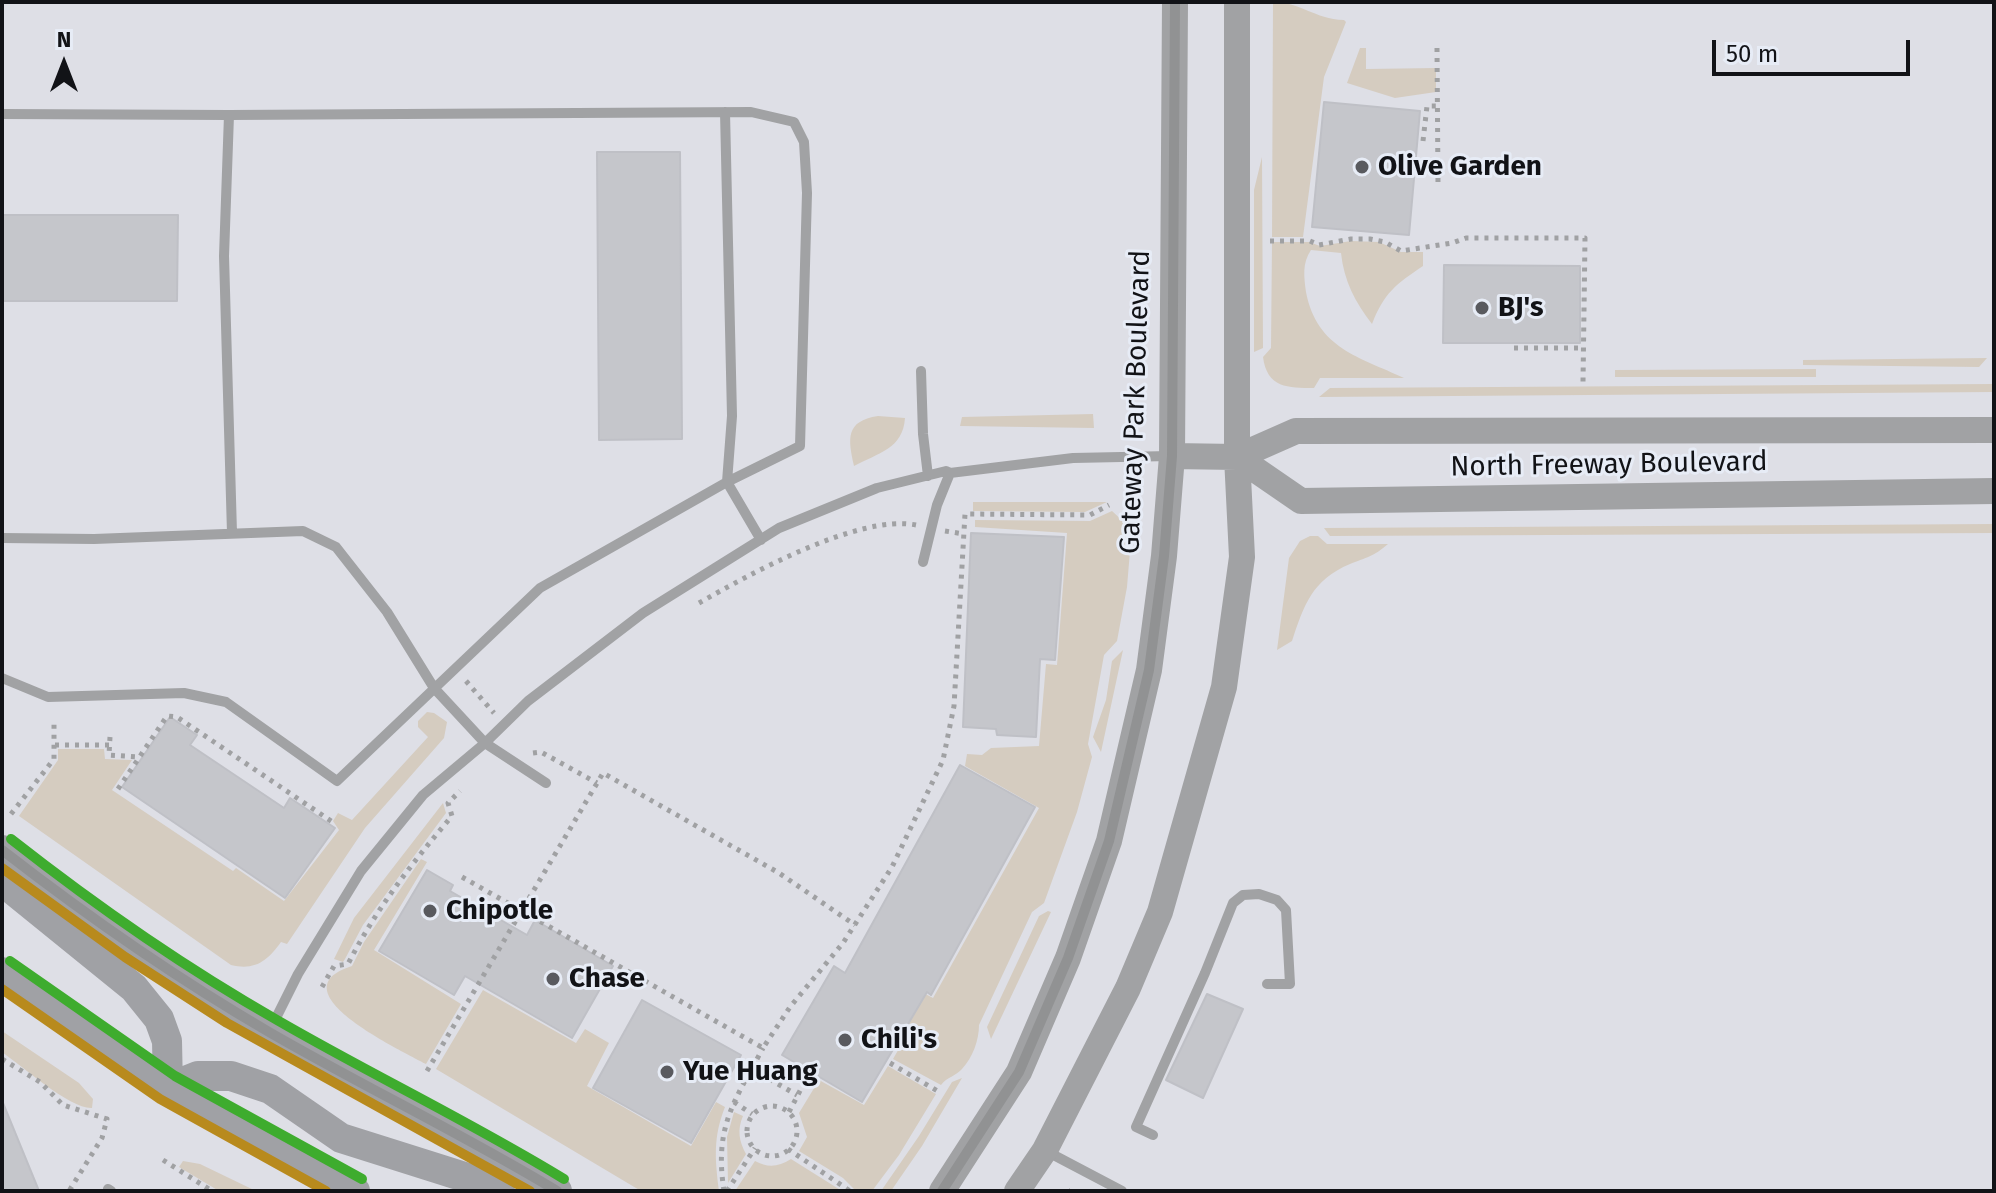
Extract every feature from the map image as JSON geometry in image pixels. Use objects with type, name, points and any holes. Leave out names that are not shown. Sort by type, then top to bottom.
[{"type":"main road","points":[[2,850],[90,918],[269,1032],[503,1157],[557,1191]]},
{"type":"main road","points":[[2,881],[134,988],[159,1019],[167,1041],[168,1088]]},
{"type":"main road","points":[[2,972],[168,1088],[355,1191]]},
{"type":"main road","points":[[168,1088],[198,1076],[231,1076],[270,1089],[341,1138],[490,1185],[500,1191]]},
{"type":"street","name":"Gateway Park Boulevard","points":[[942,1191],[1019,1072],[1068,958],[1109,841],[1149,670],[1164,556],[1172,456],[1175,2]]},
{"type":"street","points":[[1017,1191],[1045,1150],[1128,988],[1160,912],[1224,687],[1242,557],[1237,457],[1237,2]]},
{"type":"street","name":"North Freeway Boulevard","points":[[1172,456],[1237,457],[1296,431],[1994,430]]},
{"type":"street","name":"North Freeway Boulevard","points":[[1237,457],[1301,501],[1994,491]]},
{"type":"lane","points":[[725,112],[732,416],[727,482],[761,540]]},
{"type":"lane","points":[[2,114],[751,112],[794,122],[804,142],[807,193],[800,446],[727,482],[540,588],[337,781],[226,702],[184,693],[48,697],[2,678]]},
{"type":"lane","points":[[229,115],[224,256],[232,533]]},
{"type":"lane","points":[[921,371],[928,476]]},
{"type":"lane","points":[[269,1032],[298,974],[361,871],[423,795],[485,743],[528,701],[643,613],[779,528],[877,488],[946,471],[1073,458],[1172,456]]},
{"type":"lane","points":[[923,562],[950,473]]},
{"type":"lane","points":[[2,538],[94,539],[303,531],[336,547],[387,612],[434,688],[485,743],[546,783]]},
{"type":"lane","points":[[1153,1135],[1136,1127],[1233,903],[1243,895],[1259,894],[1277,900],[1286,910],[1290,984],[1267,984]]},
{"type":"lane","points":[[1045,1150],[1122,1191]]},
{"type":"path","points":[[1437,48],[1438,185]]},
{"type":"path","points":[[1423,141],[1427,106],[1438,106]]},
{"type":"path","points":[[1270,241],[1310,241],[1319,245],[1370,239],[1385,242],[1401,251],[1466,238],[1585,238],[1583,382]]},
{"type":"path","points":[[1514,348],[1584,348]]},
{"type":"path","points":[[726,1191],[721,1167],[721,1139],[734,1102],[763,1048],[790,1007],[855,925],[892,867],[943,760],[954,706],[965,514],[1090,515],[1109,505]]},
{"type":"path","points":[[686,610],[751,573],[843,534],[901,522],[964,534]]},
{"type":"path","points":[[455,668],[529,753],[541,752],[597,783]]},
{"type":"path","points":[[118,789],[167,716],[177,717],[334,823]]},
{"type":"path","points":[[11,814],[54,759],[54,720]]},
{"type":"path","points":[[110,737],[109,755],[139,757]]},
{"type":"path","points":[[54,745],[110,745]]},
{"type":"path","points":[[427,1071],[603,773],[779,873],[855,925]]},
{"type":"path","points":[[322,987],[334,966],[348,964],[384,902],[452,816],[448,803],[466,784]]},
{"type":"path","points":[[462,877],[763,1048]]},
{"type":"path","points":[[2,1059],[40,1082],[63,1105],[107,1119],[102,1138],[69,1191]]},
{"type":"path","points":[[890,1063],[941,1093]]},
{"type":"path","points":[[752,1069],[797,1095]]},
{"type":"path","points":[[789,1112],[802,1087]]},
{"type":"path","points":[[734,1102],[752,1114]]},
{"type":"path","points":[[766,1106],[789,1112],[794,1119],[796,1135],[788,1149],[773,1156],[755,1148],[747,1138],[746,1130],[752,1114],[766,1106]]},
{"type":"path","points":[[726,1191],[755,1148]]},
{"type":"path","points":[[788,1149],[850,1191]]},
{"type":"path","points":[[163,1160],[212,1191]]},
{"type":"shaded area","points":[[1273,2],[1346,22],[1324,77],[1303,237],[1272,237]]},
{"type":"shaded area","points":[[1360,48],[1366,48],[1366,69],[1436,68],[1436,92],[1395,98],[1347,83]]},
{"type":"shaded area","points":[[1262,157],[1263,348],[1254,352],[1254,190]]},
{"type":"shaded area","points":[[1351,241],[1379,242],[1401,252],[1423,252],[1423,266],[1392,290],[1372,324],[1351,291],[1341,253],[1311,250],[1305,265],[1306,292],[1312,311],[1330,339],[1357,357],[1404,378],[1320,378],[1314,388],[1280,384],[1269,375],[1263,357],[1271,348],[1272,242],[1309,242],[1320,246]]},
{"type":"shaded area","points":[[1987,358],[1979,367],[1803,365],[1803,360]]},
{"type":"shaded area","points":[[1816,369],[1816,377],[1615,377],[1615,370]]},
{"type":"shaded area","points":[[1994,384],[1994,392],[1319,397],[1330,388]]},
{"type":"shaded area","points":[[1093,414],[1094,428],[960,426],[962,417]]},
{"type":"shaded area","points":[[878,416],[905,418],[900,437],[888,449],[854,466],[851,433],[859,422]]},
{"type":"shaded area","points":[[973,502],[1107,502],[1085,512],[973,511]]},
{"type":"shaded area","points":[[1112,511],[1127,525],[1131,539],[1127,587],[1117,641],[1104,655],[1088,744],[1092,757],[1077,812],[1044,903],[1032,912],[979,1025],[972,1054],[962,1069],[941,1085],[893,1059],[912,1026],[893,1015],[897,979],[933,998],[1039,808],[965,766],[967,754],[982,755],[991,748],[1039,746],[1046,664],[1057,665],[1067,533],[975,527],[975,520],[1090,521]]},
{"type":"shaded area","points":[[1994,524],[1994,533],[1330,536],[1324,528]]},
{"type":"shaded area","points":[[1318,536],[1327,544],[1388,544],[1374,554],[1337,570],[1318,586],[1306,605],[1292,641],[1277,650],[1289,558],[1300,541]]},
{"type":"shaded area","points":[[1123,650],[1101,752],[1093,737],[1106,700],[1112,661]]},
{"type":"shaded area","points":[[427,712],[447,722],[444,738],[365,828],[287,944],[281,942],[266,959],[254,965],[231,965],[19,816],[58,760],[58,749],[104,749],[105,759],[132,760],[112,790],[233,871],[236,868],[284,901],[339,830],[333,821],[338,813],[352,820],[428,737],[418,727],[418,721]]},
{"type":"shaded area","points":[[443,803],[446,813],[363,925],[343,962],[334,959],[354,918]]},
{"type":"shaded area","points":[[421,859],[427,862],[374,950],[461,1004],[426,1064],[351,1020],[335,1005],[327,990],[332,977],[352,966],[364,942]]},
{"type":"shaded area","points":[[1051,912],[991,1039],[987,1027],[1039,916]]},
{"type":"shaded area","points":[[483,990],[576,1043],[585,1029],[609,1043],[587,1086],[691,1146],[716,1102],[725,1107],[716,1148],[719,1191],[641,1191],[436,1069]]},
{"type":"shaded area","points":[[2,1031],[79,1083],[93,1099],[92,1108],[71,1102],[2,1052]]},
{"type":"shaded area","points":[[888,1066],[936,1094],[899,1155],[872,1191],[856,1191],[843,1178],[799,1151],[807,1137],[799,1113],[819,1080],[864,1105]]},
{"type":"shaded area","points":[[962,1078],[891,1191],[881,1191],[952,1082]]},
{"type":"shaded area","points":[[734,1112],[743,1116],[740,1135],[746,1154],[728,1183],[727,1137]]},
{"type":"shaded area","points":[[791,1159],[842,1191],[735,1191],[755,1161],[773,1166]]},
{"type":"shaded area","points":[[183,1161],[200,1164],[256,1191],[219,1191],[179,1167]]},
{"type":"building","points":[[1324,102],[1420,111],[1409,235],[1312,227]]},
{"type":"building","points":[[597,152],[680,152],[682,439],[599,440]]},
{"type":"building","points":[[2,215],[178,215],[177,301],[2,301]]},
{"type":"building","points":[[1444,265],[1580,266],[1580,343],[1443,343]]},
{"type":"building","points":[[971,533],[1064,537],[1055,660],[1040,659],[1036,737],[997,735],[996,729],[963,727]]},
{"type":"building","points":[[170,717],[197,735],[190,745],[284,808],[290,798],[335,828],[285,898],[122,787]]},
{"type":"building","points":[[960,765],[1035,807],[931,995],[927,992],[862,1102],[782,1055],[834,966],[845,973]]},
{"type":"building","points":[[427,870],[453,885],[450,891],[527,935],[535,920],[613,966],[572,1038],[465,976],[454,995],[379,951]]},
{"type":"building","points":[[1207,994],[1243,1009],[1203,1098],[1166,1080]]},
{"type":"building","name":"Yue Huang","points":[[642,1000],[741,1055],[691,1143],[593,1088]]},
{"type":"building","points":[[3,1103],[39,1191],[2,1191]]},
{"type":"transit line","points":[[942,1191],[1019,1072],[1068,958],[1109,841],[1149,670],[1164,556],[1172,456],[1175,2]]},
{"type":"transit line","points":[[11,839],[75,888],[242,1000],[564,1179]]},
{"type":"transit line","points":[[2,850],[132,946],[234,1011],[557,1191]]},
{"type":"transit line","points":[[2,868],[125,957],[227,1023],[530,1191]]},
{"type":"transit line","points":[[10,961],[175,1076],[362,1179]]},
{"type":"transit line","points":[[2,989],[160,1099],[326,1191]]},
{"type":"place","name":"Olive Garden","points":[[1362,167]]},
{"type":"place","name":"BJ's","points":[[1482,308]]},
{"type":"place","name":"Chipotle","points":[[430,911]]},
{"type":"place","name":"Chase","points":[[553,979]]},
{"type":"place","name":"Chili's","points":[[845,1040]]},
{"type":"place","name":"Yue Huang","points":[[667,1072]]}]
